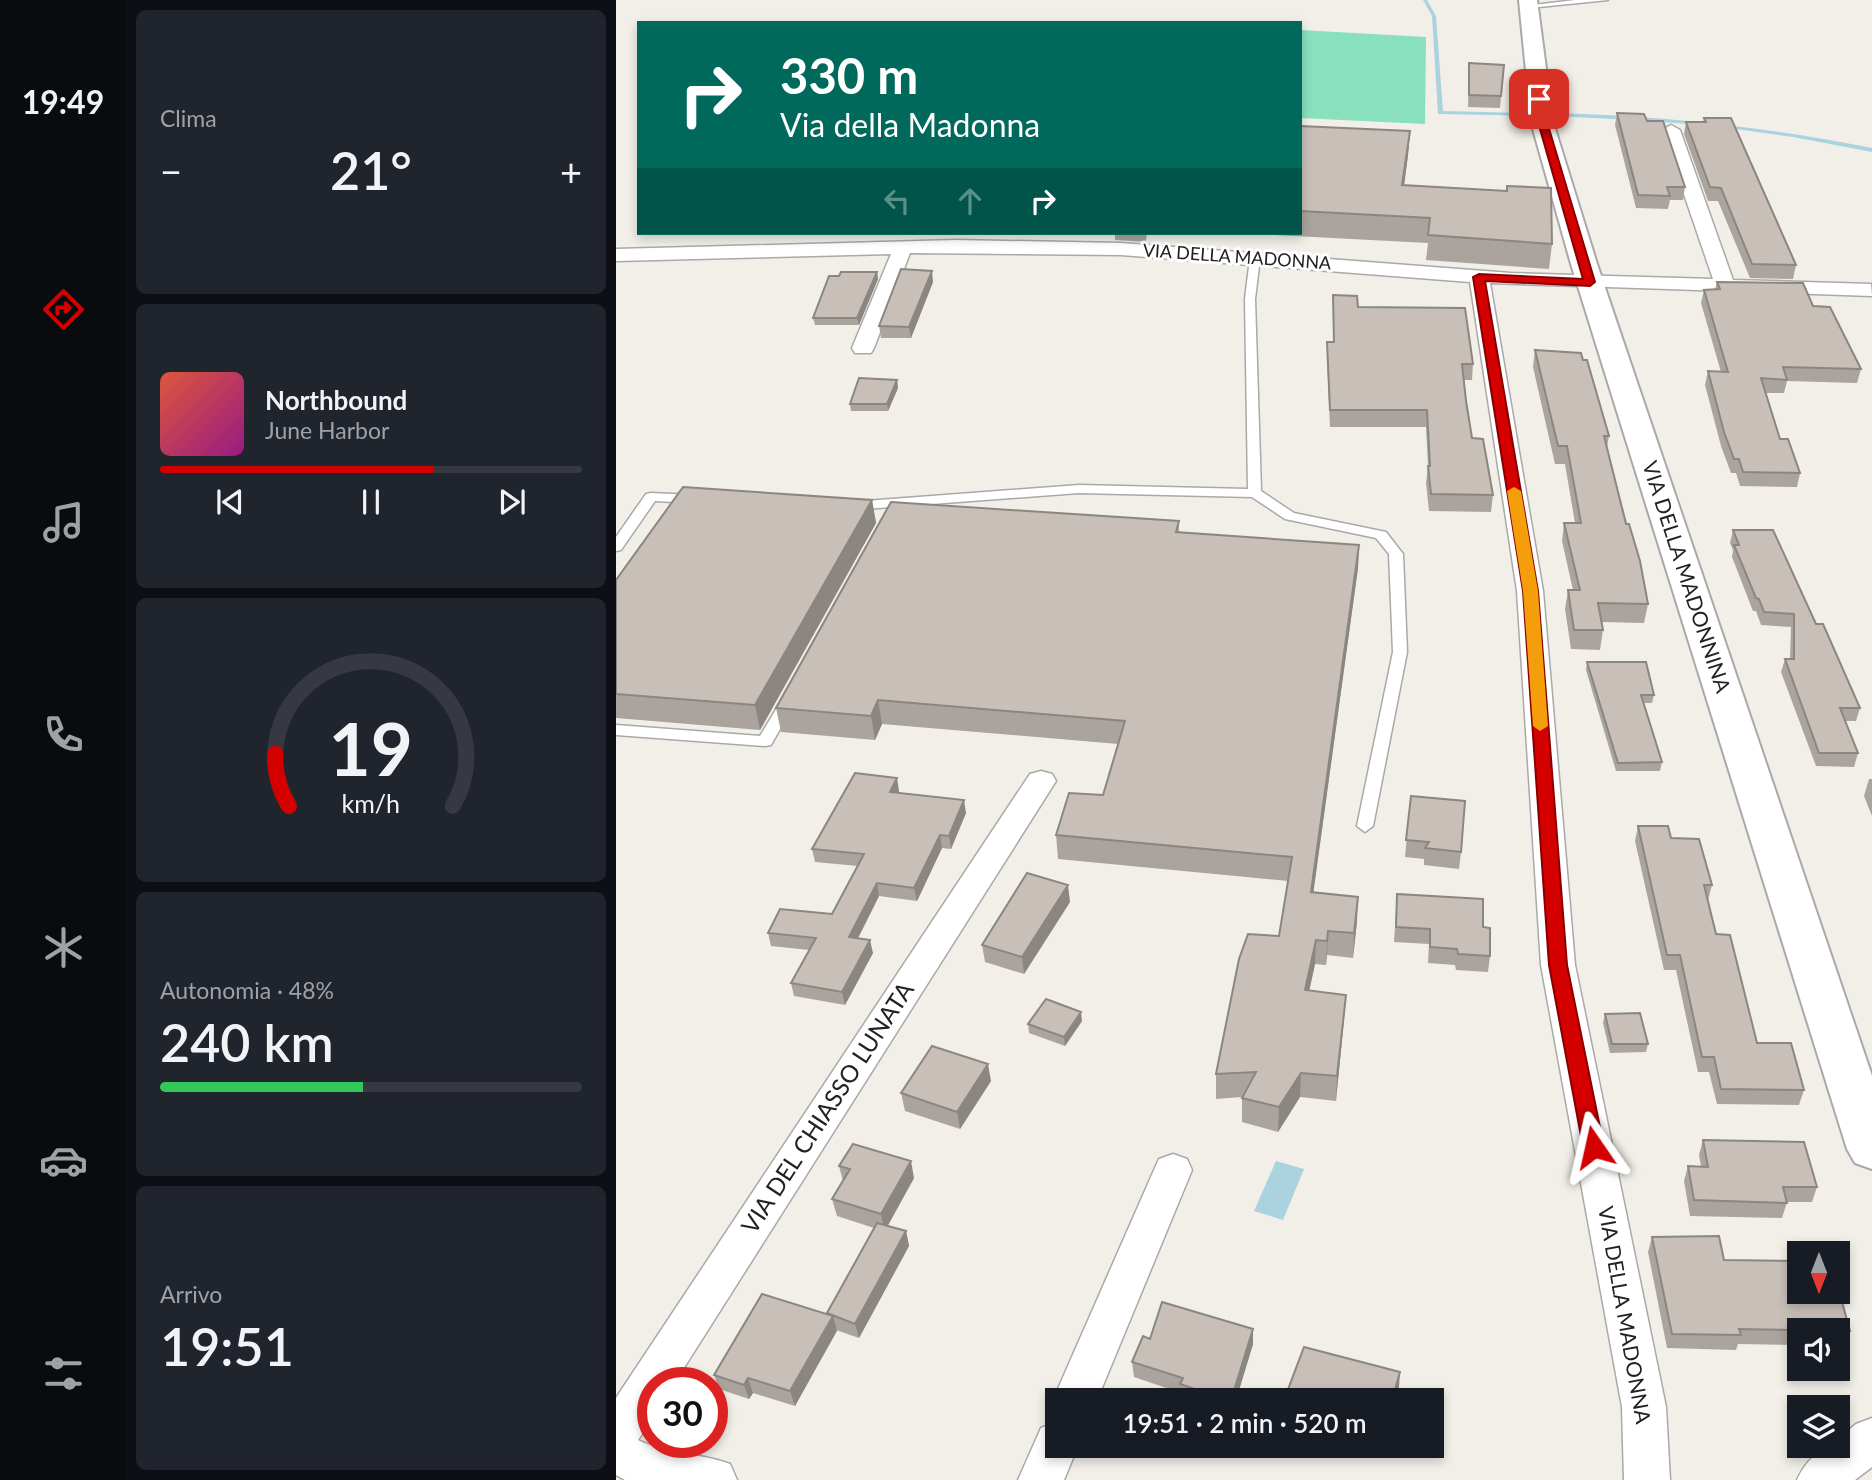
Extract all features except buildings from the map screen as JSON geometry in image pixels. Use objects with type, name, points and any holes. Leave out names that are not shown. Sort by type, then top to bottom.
[{"type":"street","name":"VIA DELLA MADONNINA","points":[[1529,3],[1542,122],[1590,282],[1872,1149]]},
{"type":"street","points":[[1671,130],[1725,286]]},
{"type":"street","name":"VIA DELLA MADONNA","points":[[616,255],[903,247],[1121,249],[1479,277],[1872,291]]},
{"type":"street","points":[[863,348],[903,247]]},
{"type":"street","name":"VIA DELLA MADONNA","points":[[1479,277],[1530,591],[1558,965],[1644,1407],[1647,1480]]},
{"type":"street","name":"VIA DEL CHIASSO LUNATA","points":[[616,1436],[1041,781]]},
{"type":"street","points":[[1080,1388],[1172,1170]]},
{"type":"street","points":[[1820,1480],[1872,1439]]},
{"type":"street","points":[[616,1452],[643,1466],[714,1480]]},
{"type":"street","points":[[1041,1480],[1051,1458]]},
{"type":"lane","points":[[1529,3],[1563,5],[1604,0]]},
{"type":"lane","points":[[1255,258],[1250,299],[1255,493]]},
{"type":"lane","points":[[842,506],[893,509],[1079,489],[1255,493],[1290,516],[1381,535],[1396,554],[1400,652],[1365,826]]},
{"type":"lane","points":[[616,547],[651,497],[706,500]]},
{"type":"lane","points":[[616,730],[765,741],[798,682]]},
{"type":"green space","points":[[1302,30],[1426,37],[1425,124],[1302,118]]},
{"type":"water","points":[[1276,1161],[1304,1169],[1283,1220],[1254,1211]]},
{"type":"waterway","points":[[1425,0],[1434,16],[1440,113],[1530,115]]},
{"type":"waterway","points":[[1555,115],[1715,125],[1793,135],[1872,150]]},
{"type":"slow traffic","points":[[1514,491],[1530,591],[1540,726]]},
{"type":"route","points":[[1539,99],[1542,122],[1590,282],[1479,277],[1530,591],[1558,965],[1594,1147]]}]
